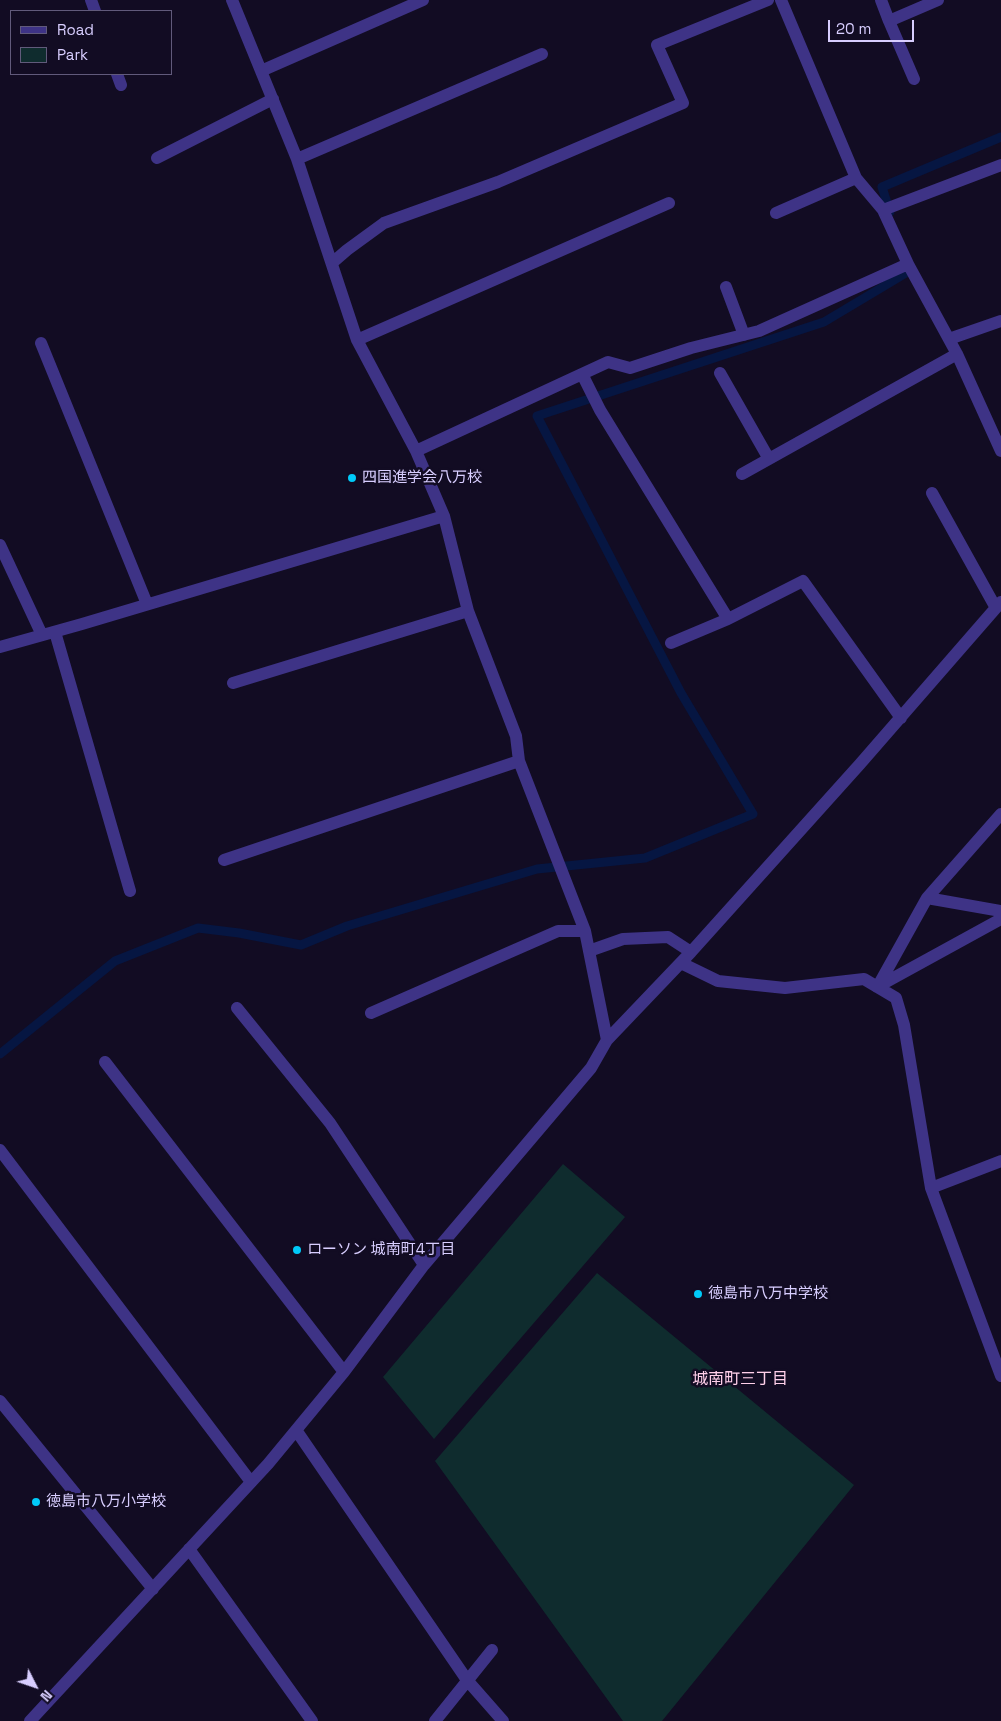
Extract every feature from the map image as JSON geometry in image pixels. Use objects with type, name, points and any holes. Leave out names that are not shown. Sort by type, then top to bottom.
[{"type":"street","points":[[232,0],[297,159],[357,340],[416,451],[444,516],[468,611],[516,736],[519,761],[585,931],[607,1040]]},
{"type":"street","points":[[332,264],[347,250],[384,223],[498,182],[682,103],[657,45],[768,0]]},
{"type":"street","points":[[782,0],[856,178],[883,210],[908,264],[957,354],[1001,451]]},
{"type":"street","points":[[881,0],[914,79]]},
{"type":"street","points":[[889,21],[938,0]]},
{"type":"street","points":[[261,71],[418,1]]},
{"type":"street","points":[[297,159],[542,54]]},
{"type":"street","points":[[157,158],[273,99]]},
{"type":"street","points":[[883,210],[1001,165]]},
{"type":"street","points":[[776,213],[856,178]]},
{"type":"street","points":[[357,340],[669,203]]},
{"type":"street","points":[[416,451],[608,362],[630,368],[691,348],[759,331],[908,264]]},
{"type":"street","points":[[726,287],[744,335]]},
{"type":"street","points":[[949,339],[1001,321]]},
{"type":"street","points":[[41,343],[148,604]]},
{"type":"street","points":[[742,474],[957,354]]},
{"type":"street","points":[[720,373],[769,459]]},
{"type":"street","points":[[582,374],[600,410],[728,619]]},
{"type":"street","points":[[30,1721],[251,1482],[296,1430],[344,1372],[424,1265],[591,1068],[607,1040],[692,952],[999,605],[932,493]]},
{"type":"street","points":[[0,647],[444,516]]},
{"type":"street","points":[[0,545],[42,635]]},
{"type":"street","points":[[671,643],[728,619],[803,581],[901,718]]},
{"type":"street","points":[[233,683],[468,611]]},
{"type":"street","points":[[56,632],[130,891]]},
{"type":"street","points":[[224,860],[519,761]]},
{"type":"street","points":[[877,987],[927,898],[1001,814]]},
{"type":"street","points":[[927,898],[1001,911]]},
{"type":"street","points":[[877,987],[1001,919]]},
{"type":"street","points":[[371,1012],[558,932],[585,931]]},
{"type":"street","points":[[589,951],[623,939],[668,937],[692,952]]},
{"type":"street","points":[[681,963],[718,981],[785,988],[864,979],[896,998],[904,1024],[931,1188],[1001,1376]]},
{"type":"street","points":[[237,1008],[330,1123],[424,1265]]},
{"type":"street","points":[[105,1062],[344,1372]]},
{"type":"street","points":[[0,1150],[251,1482]]},
{"type":"street","points":[[931,1188],[1001,1161]]},
{"type":"street","points":[[0,1401],[153,1589]]},
{"type":"street","points":[[296,1430],[467,1680],[503,1721]]},
{"type":"street","points":[[189,1549],[312,1721]]},
{"type":"street","points":[[436,1721],[492,1650]]},
{"type":"green space","points":[[563,1164],[625,1217],[434,1439],[383,1377]]},
{"type":"green space","points":[[597,1273],[854,1485],[662,1721],[623,1721],[435,1461]]},
{"type":"waterway","points":[[890,212],[882,187],[1001,137]]},
{"type":"waterway","points":[[0,1054],[115,961],[198,928],[239,933],[301,945],[347,926],[537,869],[645,858],[753,814],[681,693],[537,416],[824,322],[906,273],[907,262]]},
{"type":"place","name":"四国進学会八万校","points":[[352,478]]},
{"type":"place","name":"ローソン 城南町4丁目","points":[[297,1250]]},
{"type":"place","name":"徳島市八万中学校","points":[[698,1294]]},
{"type":"place","name":"徳島市八万小学校","points":[[36,1502]]},
{"type":"district","name":"城南町三丁目","points":[[740,1380]]}]
